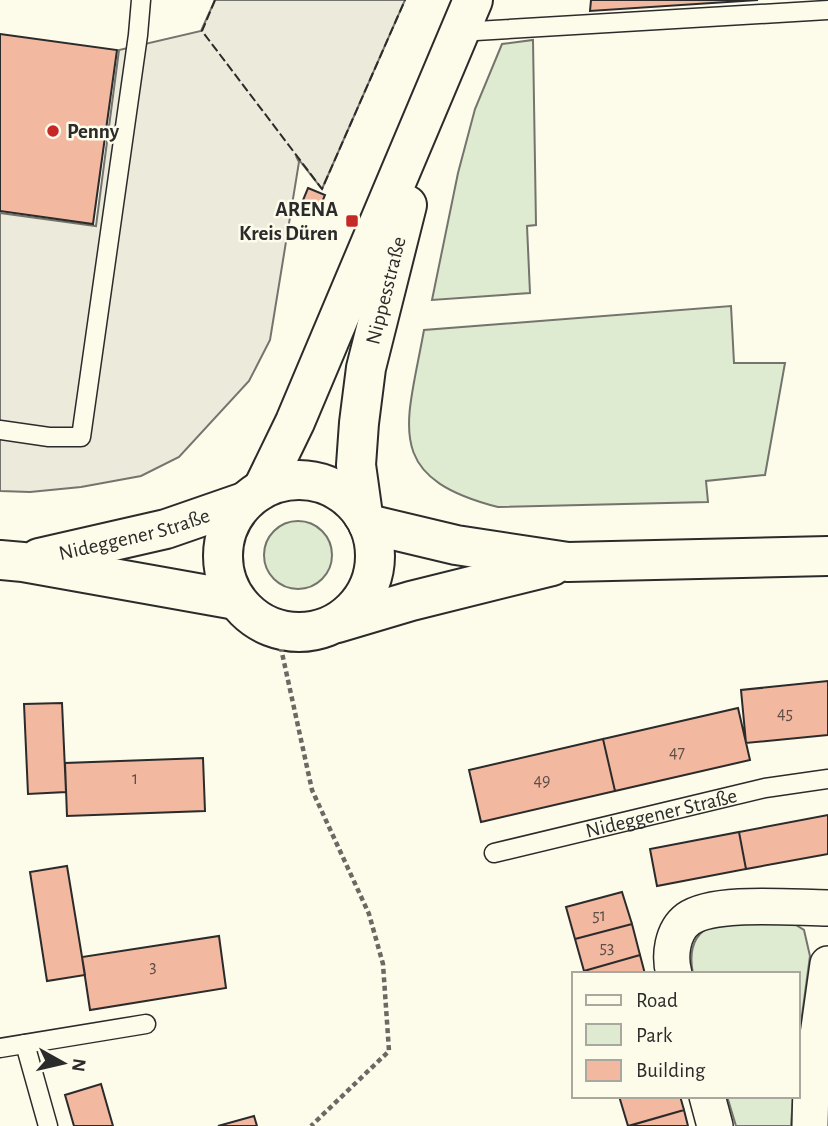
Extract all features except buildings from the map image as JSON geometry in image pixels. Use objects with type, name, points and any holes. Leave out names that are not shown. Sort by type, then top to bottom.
[{"type":"main road","name":"Nippesstraße","points":[[254,495],[306,396],[466,16]]},
{"type":"main road","name":"Nippesstraße","points":[[366,520],[356,466],[366,369],[442,71]]},
{"type":"main road","points":[[334,624],[357,606],[371,580],[375,552],[366,520],[344,494],[319,482],[291,480],[254,495],[225,532],[223,568],[236,600],[254,619],[277,630],[306,633],[411,601],[568,562]]},
{"type":"main road","name":"Nideggener Straße","points":[[12,561],[166,529],[254,495]]},
{"type":"main road","points":[[366,520],[456,545],[568,562],[828,556]]},
{"type":"main road","name":"Nideggener Straße","points":[[12,561],[236,600]]},
{"type":"street","points":[[674,972],[672,949],[677,933],[688,919],[727,908],[828,908]]},
{"type":"street","points":[[810,1126],[811,1085],[827,968]]},
{"type":"street","points":[[708,1098],[715,1126]]},
{"type":"lane","points":[[0,430],[49,437],[80,437],[141,0]]},
{"type":"lane","points":[[466,16],[828,10]]},
{"type":"lane","name":"Nideggener Straße","points":[[494,853],[765,788],[828,779]]},
{"type":"lane","points":[[0,1048],[146,1024]]},
{"type":"lane","points":[[25,1044],[48,1126]]},
{"type":"path","points":[[277,630],[312,790],[369,914],[383,964],[385,989],[389,1051],[311,1126]]},
{"type":"green space","points":[[533,40],[536,225],[527,226],[530,293],[432,300],[458,173],[475,109],[502,44]]},
{"type":"green space","points":[[731,306],[734,363],[785,363],[765,475],[706,481],[708,502],[498,507],[461,495],[435,480],[419,463],[411,443],[409,420],[424,330]]},
{"type":"green space","points":[[298,521],[311,524],[322,531],[329,542],[332,555],[329,568],[322,579],[311,586],[298,589],[285,586],[274,579],[267,568],[264,555],[267,542],[274,531],[285,524]]},
{"type":"green space","points":[[791,922],[804,930],[810,956],[800,1030],[800,972],[693,972],[692,953],[697,938],[707,929],[721,923]]},
{"type":"green space","points":[[728,1098],[793,1098],[791,1126],[736,1126]]},
{"type":"shaded area","points":[[215,0],[405,0],[322,189],[296,156],[299,162],[270,340],[249,381],[179,457],[141,476],[81,487],[30,492],[0,491],[0,213],[96,226],[119,50],[201,31]]},
{"type":"fence","points":[[215,0],[202,31],[322,189],[405,0]]},
{"type":"place","name":"Penny","points":[[53,131]]},
{"type":"place","name":"ARENA Kreis Düren","points":[[352,221]]}]
